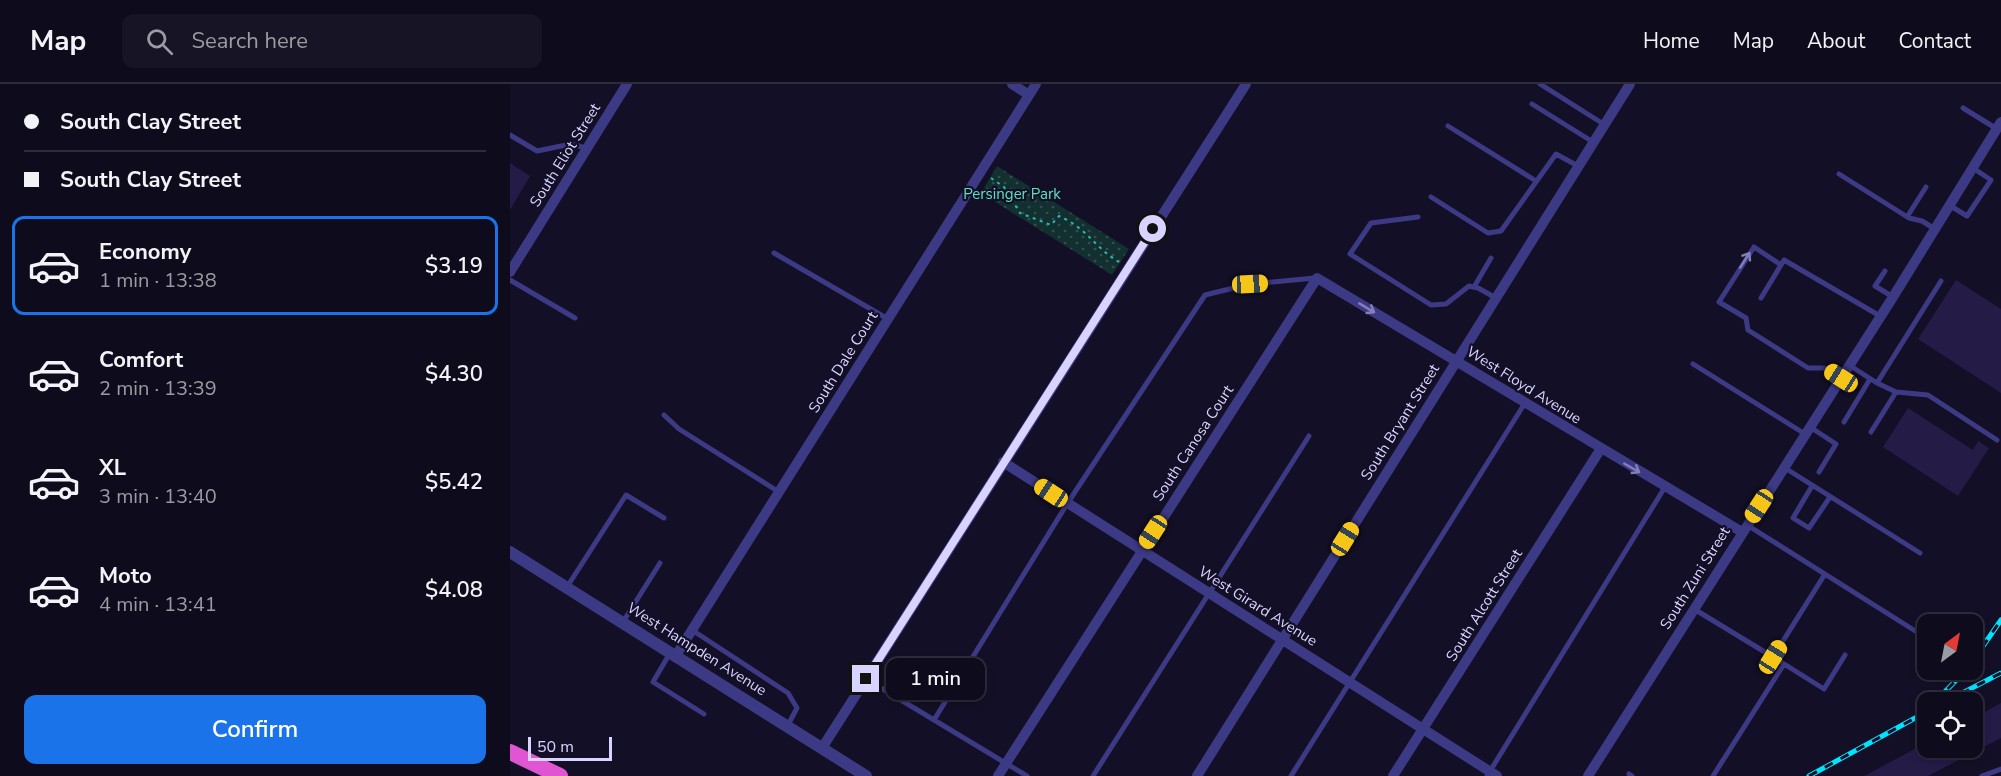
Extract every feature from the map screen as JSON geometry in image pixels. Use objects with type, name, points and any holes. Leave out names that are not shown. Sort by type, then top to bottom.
[{"type":"highway","points":[[510,746],[558,775]]},
{"type":"highway","points":[[510,752],[558,775]]},
{"type":"street","name":"South Eliot Street","points":[[510,273],[627,84]]},
{"type":"street","points":[[1012,84],[1029,95]]},
{"type":"street","name":"South Dale Court","points":[[673,655],[692,630],[1036,84]]},
{"type":"street","points":[[822,748],[1246,84]]},
{"type":"street","name":"South Bryant Street","points":[[1197,776],[1630,84]]},
{"type":"street","name":"South Zuni Street","points":[[1588,776],[1893,297],[1972,168],[1998,133]]},
{"type":"street","name":"West Floyd Avenue","points":[[1317,278],[1600,450],[1744,529]]},
{"type":"street","name":"South Canosa Court","points":[[998,776],[1317,278]]},
{"type":"street","name":"South Alcott Street","points":[[1393,776],[1600,450]]},
{"type":"street","name":"West Girard Avenue","points":[[1003,462],[1491,774]]},
{"type":"street","name":"West Hampden Avenue","points":[[510,552],[866,776]]},
{"type":"lane","points":[[1540,84],[1605,125]]},
{"type":"lane","points":[[1532,104],[1593,142]]},
{"type":"lane","points":[[1963,108],[1998,133]]},
{"type":"lane","points":[[1448,126],[1536,181]]},
{"type":"lane","points":[[510,135],[537,151],[571,144],[587,148]]},
{"type":"lane","points":[[1431,197],[1488,233],[1501,231],[1556,154],[1578,166]]},
{"type":"lane","points":[[1949,205],[1967,216],[1991,180],[1972,168]]},
{"type":"lane","points":[[1839,174],[1907,217],[1935,229]]},
{"type":"lane","points":[[1907,217],[1926,187]]},
{"type":"lane","points":[[1418,217],[1371,223],[1350,254],[1431,305],[1446,304],[1469,286],[1496,298]]},
{"type":"lane","points":[[1781,265],[1754,247],[1719,302],[1746,318],[1748,330],[1808,368],[1825,368],[1841,378]]},
{"type":"lane","points":[[774,253],[888,319]]},
{"type":"lane","points":[[1474,287],[1491,258]]},
{"type":"lane","points":[[1761,298],[1784,260],[1880,316]]},
{"type":"lane","points":[[1885,271],[1875,286],[1893,297]]},
{"type":"lane","points":[[934,720],[1067,504],[1205,295],[1250,284],[1317,278]]},
{"type":"lane","points":[[510,280],[575,318]]},
{"type":"lane","points":[[1877,383],[1941,281]]},
{"type":"lane","points":[[1693,364],[1807,430],[1836,444],[1819,472]]},
{"type":"lane","points":[[1849,365],[1896,392],[1928,395],[1997,440]]},
{"type":"lane","points":[[1844,422],[1870,379]]},
{"type":"lane","points":[[1871,432],[1896,392]]},
{"type":"lane","points":[[1291,776],[1525,403]]},
{"type":"lane","points":[[664,415],[679,429],[779,492]]},
{"type":"lane","points":[[1093,776],[1309,436]]},
{"type":"lane","points":[[1783,468],[1920,553]]},
{"type":"lane","points":[[1812,486],[1792,518],[1809,528],[1830,497]]},
{"type":"lane","points":[[1491,774],[1665,487]]},
{"type":"lane","points":[[566,588],[626,495],[664,518]]},
{"type":"lane","points":[[1744,529],[1825,574],[1917,632]]},
{"type":"lane","points":[[622,623],[660,563]]},
{"type":"lane","points":[[1773,657],[1825,574]]},
{"type":"lane","points":[[1694,608],[1824,689],[1845,656]]},
{"type":"lane","points":[[692,630],[788,693],[797,708],[787,726]]},
{"type":"lane","points":[[673,655],[653,682],[704,714]]},
{"type":"lane","points":[[1713,776],[1784,664]]},
{"type":"lane","points":[[866,679],[1027,776]]},
{"type":"lane","points":[[1982,776],[2001,769]]},
{"type":"path","points":[[981,171],[1004,187],[1020,213],[1051,225],[1059,216],[1071,221],[1085,230],[1106,255],[1128,267]]},
{"type":"green space","name":"Persinger Park","points":[[997,166],[1129,249],[1112,275],[981,193]]},
{"type":"building","points":[[510,163],[530,176],[510,210]]},
{"type":"building","points":[[1956,280],[2001,309],[2001,393],[1918,339]]},
{"type":"building","points":[[1908,408],[1973,450],[1978,441],[1989,448],[1958,496],[1883,447]]},
{"type":"building","points":[[2001,703],[2001,738],[1983,747],[1983,713]]},
{"type":"building","points":[[1917,748],[1917,758],[1963,758],[1928,776],[1864,776]]},
{"type":"railway","points":[[1983,646],[2001,620]]},
{"type":"railway","points":[[1964,692],[2001,673]]},
{"type":"railway","points":[[1945,692],[1956,680]]},
{"type":"railway","points":[[1809,776],[1917,717]]},
{"type":"route","points":[[866,679],[1153,229]]}]
